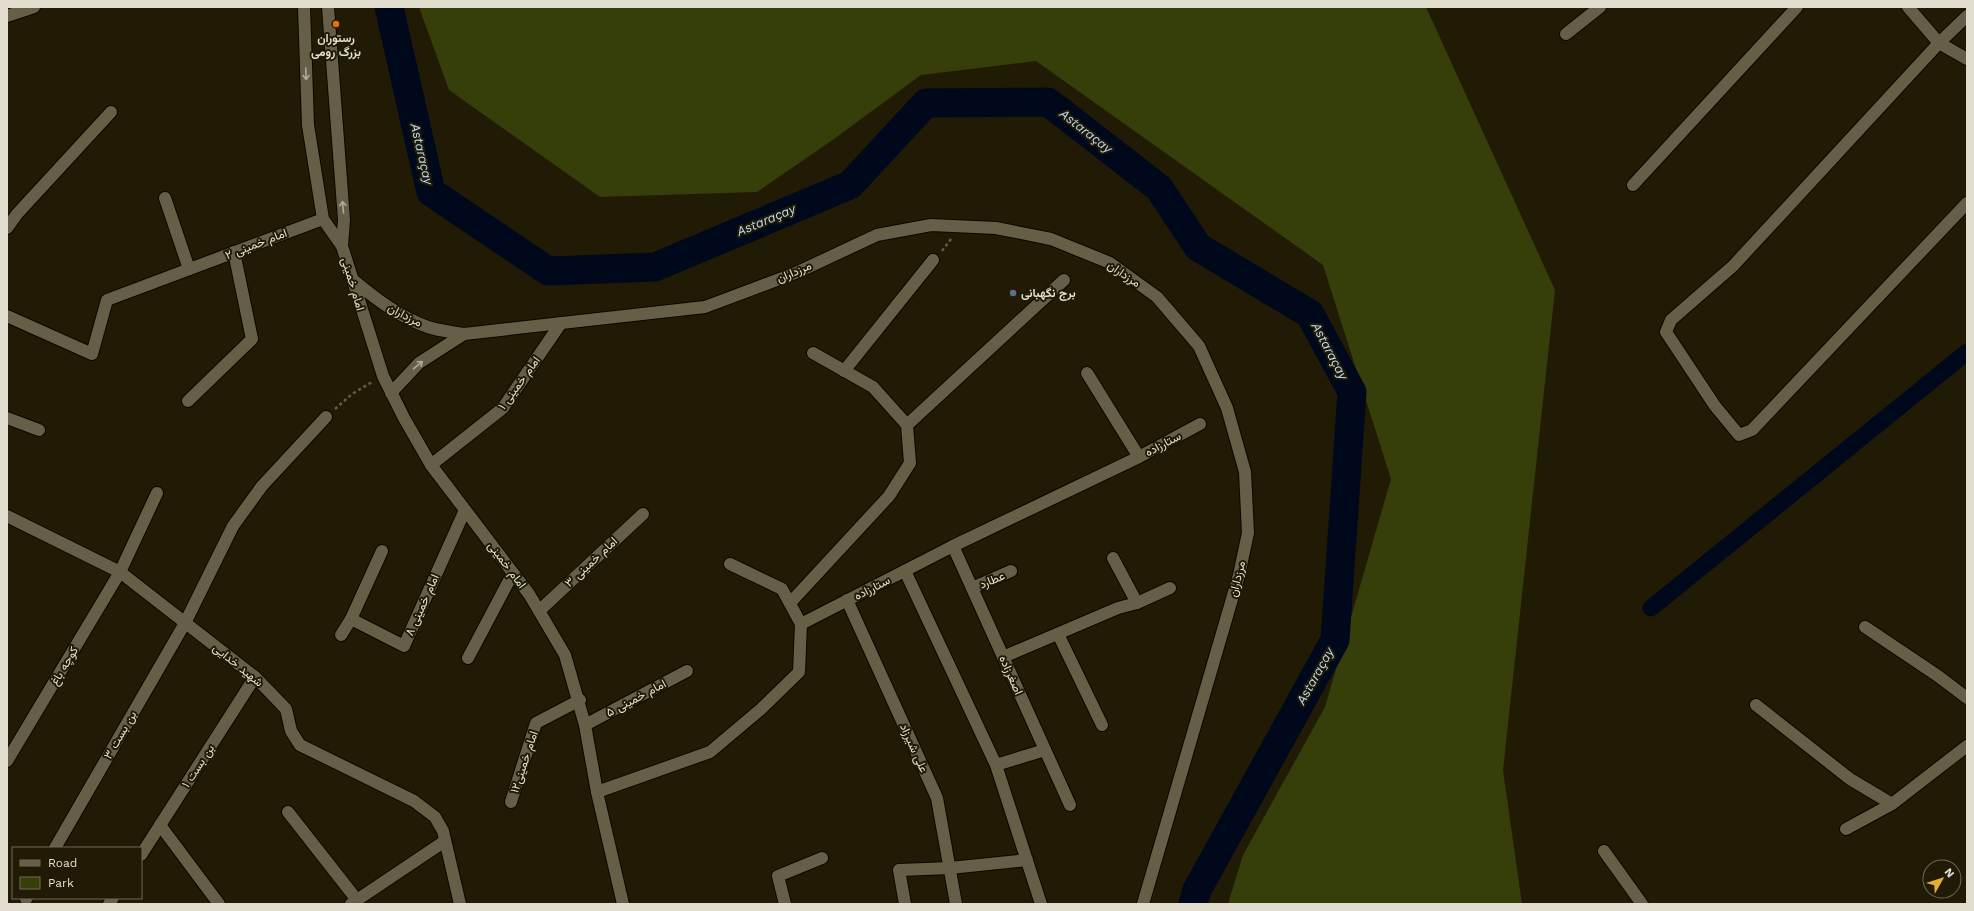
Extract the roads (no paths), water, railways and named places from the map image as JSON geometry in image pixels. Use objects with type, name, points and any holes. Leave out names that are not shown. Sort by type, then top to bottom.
[{"type":"street","points":[[7,16],[34,7]]},
{"type":"street","name":"امام خمینی","points":[[304,7],[308,125],[323,218],[342,246],[382,376],[391,393],[431,465],[513,573],[539,611],[565,655],[580,700],[597,792],[623,904]]},
{"type":"street","name":"امام خمینی","points":[[328,7],[344,220],[342,246]]},
{"type":"street","points":[[1566,34],[1600,7]]},
{"type":"street","points":[[1633,185],[1798,7]]},
{"type":"street","points":[[1908,7],[1939,43],[1967,59]]},
{"type":"street","points":[[1967,16],[1939,43],[1733,266],[1670,320],[1666,332],[1715,406],[1739,434],[1752,430],[1967,204]]},
{"type":"street","points":[[7,228],[17,214],[110,112]]},
{"type":"street","points":[[165,198],[189,269]]},
{"type":"street","name":"امام خمینی ۲","points":[[7,316],[92,354],[106,300],[323,218]]},
{"type":"street","name":"مرزداران","points":[[352,280],[390,309],[409,319],[429,328],[464,334],[705,307],[798,272],[877,235],[931,225],[996,228],[1051,239],[1110,264],[1157,298],[1199,346],[1227,408],[1243,465],[1248,533],[1239,575],[1143,904]]},
{"type":"street","points":[[188,401],[252,339],[234,252]]},
{"type":"street","points":[[844,371],[934,260]]},
{"type":"street","points":[[907,425],[1064,280]]},
{"type":"street","name":"امام خمینی ۱","points":[[431,465],[503,408],[562,323]]},
{"type":"street","name":"مرزداران","points":[[391,393],[419,363],[464,334]]},
{"type":"street","points":[[790,603],[889,496],[910,463],[907,425],[873,387],[813,354]]},
{"type":"street","points":[[1087,373],[1139,456]]},
{"type":"street","name":"بن بست ۳","points":[[56,847],[185,622],[233,526],[262,486],[326,417]]},
{"type":"street","points":[[7,418],[39,430]]},
{"type":"street","name":"ستارزاده","points":[[802,624],[953,546],[1139,456],[1200,424]]},
{"type":"street","name":"کوچه باغ","points":[[7,761],[120,572],[157,493]]},
{"type":"street","name":"امام خمینی ۸","points":[[351,619],[404,646],[465,510]]},
{"type":"street","name":"امام خمینی ۳","points":[[539,611],[643,514]]},
{"type":"street","name":"شهید خدایی","points":[[7,516],[120,572],[255,676],[286,709],[291,731],[300,745],[414,801],[435,817],[443,831],[460,904]]},
{"type":"street","name":"اصغرزاده","points":[[953,546],[1070,805]]},
{"type":"street","points":[[341,635],[351,619],[382,551]]},
{"type":"street","points":[[1113,558],[1137,603]]},
{"type":"street","points":[[597,792],[710,752],[761,709],[799,672],[802,624],[782,589],[730,564]]},
{"type":"street","points":[[905,571],[996,765],[1041,904]]},
{"type":"street","name":"عطارد","points":[[972,588],[1011,571]]},
{"type":"street","points":[[468,658],[513,573]]},
{"type":"street","points":[[1003,658],[1118,608],[1137,603],[1170,588]]},
{"type":"street","name":"علی شیرزاد","points":[[847,600],[937,798],[956,904]]},
{"type":"street","points":[[1865,627],[1938,676],[1967,698]]},
{"type":"street","points":[[1058,634],[1102,725]]},
{"type":"street","name":"امام خمینی ۵","points":[[585,725],[687,671]]},
{"type":"street","name":"بن بست ۱","points":[[142,853],[255,676]]},
{"type":"street","name":"امام خمینی۱۲","points":[[511,802],[536,723],[580,700]]},
{"type":"street","points":[[1756,705],[1850,779],[1892,804]]},
{"type":"street","points":[[1846,830],[1892,804],[1967,746]]},
{"type":"street","points":[[996,765],[1045,750]]},
{"type":"street","points":[[288,812],[354,902],[445,841]]},
{"type":"street","points":[[160,825],[219,904]]},
{"type":"street","points":[[1604,851],[1642,904]]},
{"type":"street","points":[[785,904],[778,876],[822,858]]},
{"type":"street","points":[[905,904],[899,870],[950,868],[1027,860]]},
{"type":"waterway","name":"Astaraçay","points":[[389,7],[431,192],[548,271],[655,267],[850,185],[926,103],[1048,102],[1159,188],[1198,247],[1310,314],[1352,392],[1335,640],[1197,890],[1193,904]]},
{"type":"waterway","points":[[1651,608],[1967,352]]},
{"type":"place","name":"رستوران بزرگ رومی","points":[[336,24]]},
{"type":"place","name":"برج نگهبانی","points":[[1013,293]]}]
